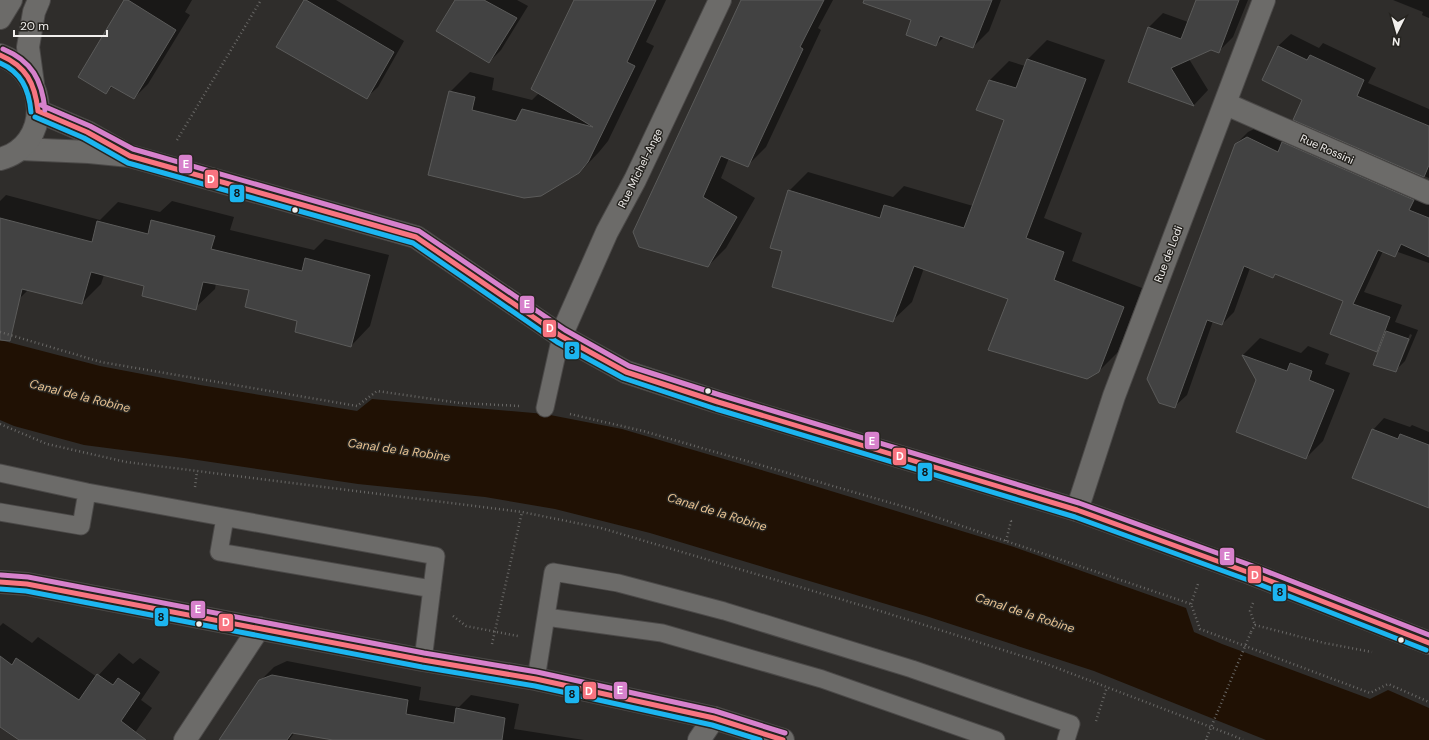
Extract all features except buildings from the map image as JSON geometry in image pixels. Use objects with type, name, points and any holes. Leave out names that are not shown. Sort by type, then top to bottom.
[{"type":"street","points":[[0,18],[11,0]]},
{"type":"street","points":[[33,84],[28,47],[34,12],[39,0]]},
{"type":"street","name":"Rue Michel-Ange","points":[[561,336],[607,232],[635,180],[720,0]]},
{"type":"street","name":"Rue de Lodi","points":[[1077,510],[1114,396],[1226,104],[1264,0]]},
{"type":"street","points":[[0,56],[8,58],[23,69],[33,84],[38,97],[38,111],[33,130],[27,140],[20,149],[0,159]]},
{"type":"street","name":"Rue Rossini","points":[[1226,104],[1429,193]]},
{"type":"street","points":[[38,111],[87,132],[130,156]]},
{"type":"street","points":[[20,149],[89,152],[130,156],[416,237],[561,336],[626,372],[718,402],[1077,510],[1236,568],[1429,643]]},
{"type":"street","points":[[0,582],[27,584],[423,660],[536,679],[714,718],[783,740]]},
{"type":"street","points":[[185,740],[259,628]]},
{"type":"street","points":[[699,740],[714,718]]},
{"type":"lane","points":[[545,408],[561,336]]},
{"type":"lane","points":[[0,473],[87,492],[436,556],[423,660]]},
{"type":"lane","points":[[0,512],[81,526],[87,492]]},
{"type":"lane","points":[[226,518],[219,552],[432,589]]},
{"type":"lane","points":[[536,679],[553,572],[618,583],[724,611],[912,669],[1071,724],[1066,740]]},
{"type":"lane","points":[[546,617],[662,633],[822,679],[996,740]]},
{"type":"path","points":[[161,165],[261,0]]},
{"type":"path","points":[[0,332],[101,362],[357,406],[377,391],[460,402],[545,408],[659,436],[912,509],[1191,604],[1200,629],[1370,693],[1388,684],[1429,702]]},
{"type":"path","points":[[495,631],[522,512]]},
{"type":"path","points":[[1006,541],[1011,521]]},
{"type":"path","points":[[432,589],[448,612],[466,626],[542,640]]},
{"type":"path","points":[[1206,738],[1255,625],[1250,611]]},
{"type":"path","points":[[1255,625],[1324,643],[1376,653]]},
{"type":"path","points":[[1095,725],[1107,687]]},
{"type":"water","name":"Canal de la Robine","points":[[0,340],[100,366],[200,385],[357,411],[372,399],[545,414],[622,429],[1014,547],[1186,608],[1194,632],[1222,644],[1370,699],[1388,690],[1429,708],[1429,740],[1266,740],[1094,671],[926,616],[650,533],[555,509],[485,497],[358,484],[184,458],[84,445],[14,426],[0,420]]},
{"type":"transit line","name":"E","points":[[3,49],[21,59],[34,73],[44,99],[45,110]]},
{"type":"transit line","name":"D","points":[[0,55],[16,64],[28,77],[32,84],[38,111]]},
{"type":"transit line","name":"8","points":[[0,63],[13,71],[23,82],[28,96],[31,112]]},
{"type":"transit line","name":"E","points":[[41,105],[90,126],[133,149],[419,231],[565,330],[629,366],[720,395],[1079,503],[1253,566],[1429,635]]},
{"type":"transit line","name":"D","points":[[38,111],[87,132],[130,156],[416,237],[561,336],[626,372],[718,402],[1077,510],[1250,573],[1429,643]]},
{"type":"transit line","name":"8","points":[[35,117],[84,138],[128,163],[413,243],[557,342],[623,378],[716,409],[1075,517],[1248,580],[1426,650]]},
{"type":"transit line","name":"E","points":[[1,575],[28,577],[424,653],[537,672],[715,711],[785,733]]},
{"type":"transit line","name":"D","points":[[0,582],[27,584],[423,660],[536,679],[714,718],[783,740]]},
{"type":"transit line","name":"8","points":[[0,589],[26,591],[422,667],[535,686],[712,725],[760,740]]}]
